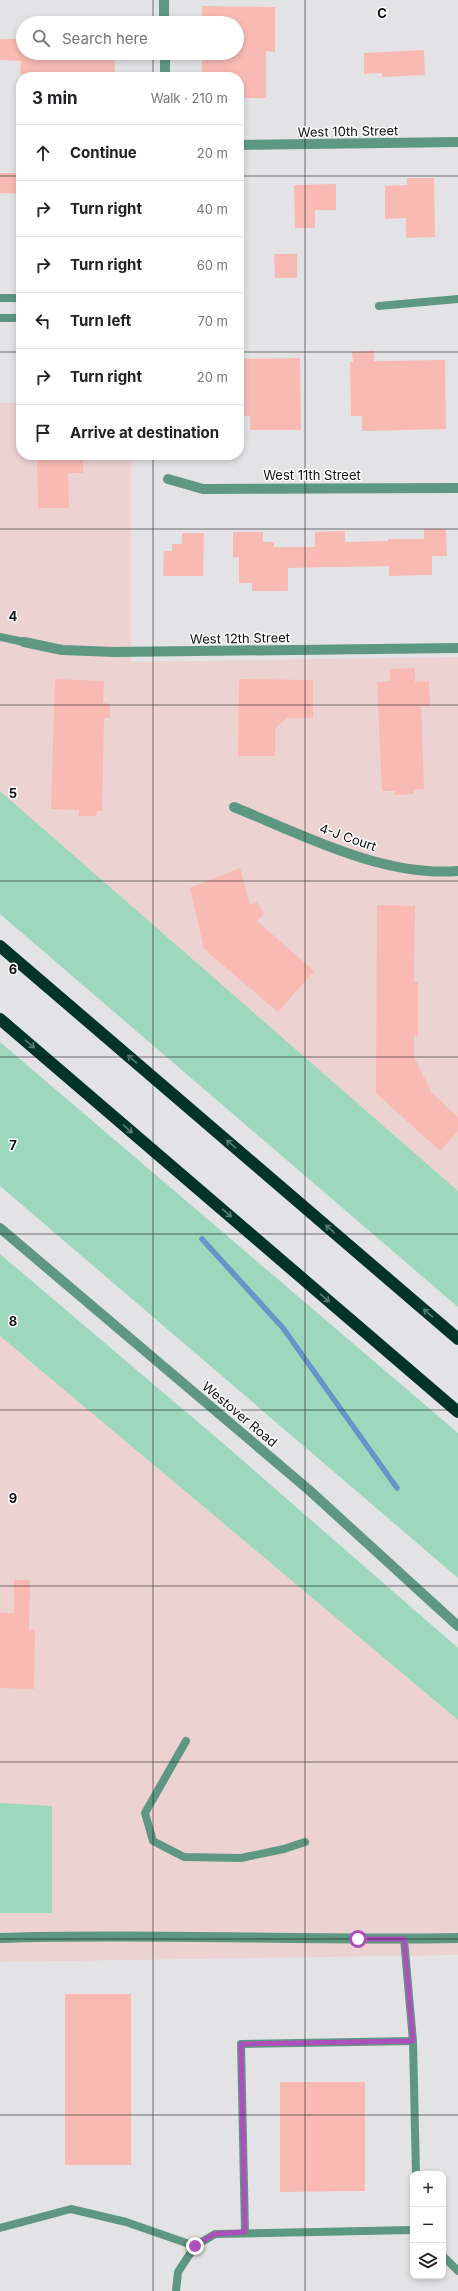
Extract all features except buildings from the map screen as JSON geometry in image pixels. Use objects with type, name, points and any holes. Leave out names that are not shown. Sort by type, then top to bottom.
[{"type":"highway","points":[[0,946],[458,1338]]},
{"type":"highway","points":[[0,1019],[458,1412]]},
{"type":"street","points":[[164,0],[164,16]]},
{"type":"street","points":[[165,60],[165,72]]},
{"type":"street","name":"West 10th Street","points":[[244,145],[458,142]]},
{"type":"street","name":"West 11th Street","points":[[168,479],[204,489],[458,488]]},
{"type":"street","name":"West 12th Street","points":[[24,642],[62,650],[115,652],[458,648]]},
{"type":"street","name":"4-J Court","points":[[234,807],[357,857],[405,868],[458,871]]},
{"type":"street","name":"Westover Road","points":[[0,1228],[309,1490],[458,1626]]},
{"type":"street","points":[[0,1938],[74,1935],[404,1939],[458,1938]]},
{"type":"lane","points":[[0,298],[16,298]]},
{"type":"lane","points":[[379,306],[458,299]]},
{"type":"lane","points":[[0,318],[16,318]]},
{"type":"lane","points":[[0,637],[24,642]]},
{"type":"lane","points":[[186,1741],[145,1813],[153,1841],[184,1858],[227,1858],[248,1856],[305,1842]]},
{"type":"lane","points":[[404,1939],[413,2041],[416,2171]]},
{"type":"lane","points":[[245,2232],[241,2044],[413,2041]]},
{"type":"lane","points":[[0,2228],[71,2209],[126,2222],[195,2246]]},
{"type":"lane","points":[[176,2291],[178,2272],[195,2246],[214,2234],[245,2232],[410,2230]]},
{"type":"lane","points":[[446,2259],[458,2271]]},
{"type":"shaded area","points":[[0,403],[16,403],[16,460],[131,460],[131,662],[458,657],[458,1191],[0,791]]},
{"type":"shaded area","points":[[0,1336],[458,1720],[458,1955],[0,1962]]},
{"type":"green space","points":[[0,791],[458,1191],[458,1307],[0,914]]},
{"type":"green space","points":[[0,1042],[458,1433],[458,1578],[0,1186]]},
{"type":"green space","points":[[0,1254],[225,1445],[458,1648],[458,1720],[0,1336]]},
{"type":"green space","points":[[0,1803],[52,1806],[52,1913],[0,1913]]},
{"type":"waterway","points":[[202,1239],[283,1328],[397,1488]]},
{"type":"route","points":[[195,2246],[214,2234],[245,2232],[241,2044],[413,2041],[404,1939],[358,1939]]}]
